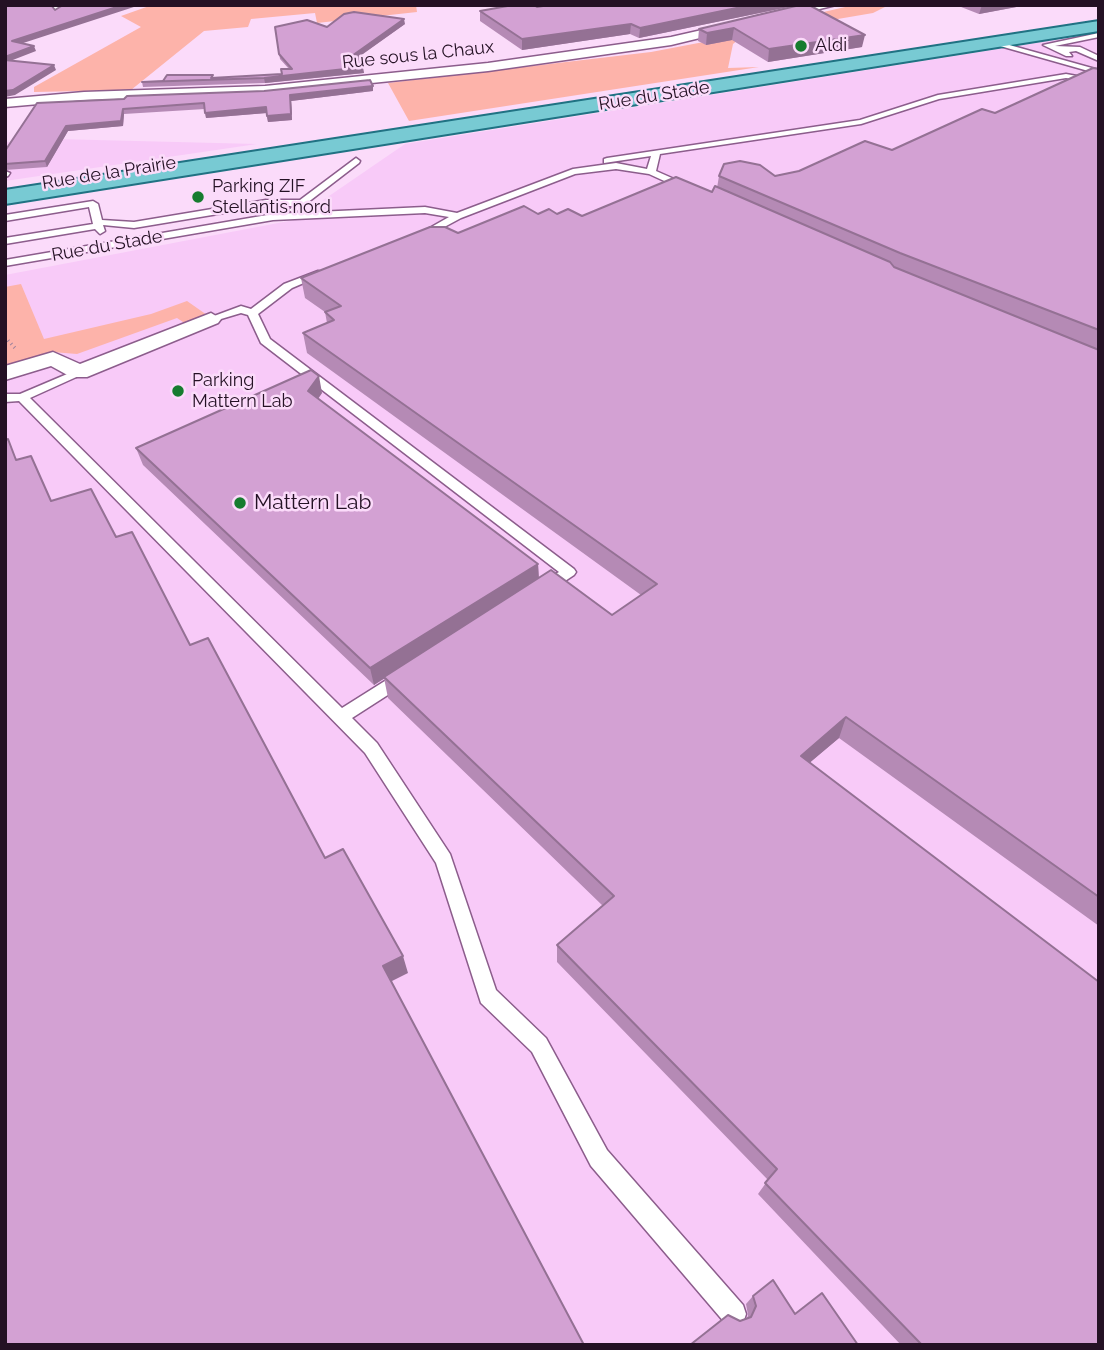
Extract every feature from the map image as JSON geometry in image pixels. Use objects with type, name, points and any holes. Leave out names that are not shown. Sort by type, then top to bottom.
[{"type":"main road","name":"Rue du Stade","points":[[211,161],[1099,20]]},
{"type":"main road","name":"Rue du Stade","points":[[211,161],[1099,26]]},
{"type":"main road","name":"Rue de la Prairie","points":[[10,182],[211,161]]},
{"type":"main road","name":"Rue de la Prairie","points":[[5,197],[211,161]]},
{"type":"street","name":"Rue sous la Chaux","points":[[5,103],[84,96],[265,90],[475,69],[657,43],[830,5]]},
{"type":"street","points":[[5,373],[53,358],[79,372],[211,319]]},
{"type":"lane","points":[[1099,35],[1047,45],[1058,50],[1077,48],[1099,60]]},
{"type":"lane","points":[[995,43],[1096,69]]},
{"type":"lane","points":[[416,239],[458,216],[595,164],[656,152],[861,122],[938,97],[1066,76],[1099,82]]},
{"type":"lane","points":[[651,172],[656,152]]},
{"type":"lane","points":[[293,215],[295,207],[356,162]]},
{"type":"lane","points":[[573,172],[616,166],[651,172],[700,194]]},
{"type":"lane","points":[[5,241],[98,224],[134,225],[266,203],[300,203]]},
{"type":"lane","points":[[5,218],[93,204],[103,246]]},
{"type":"lane","name":"Rue du Stade","points":[[5,263],[293,215],[425,210],[458,216]]},
{"type":"lane","points":[[252,313],[288,286],[339,267]]},
{"type":"lane","points":[[211,319],[241,309],[252,313],[265,341],[569,572],[524,601]]},
{"type":"lane","points":[[79,372],[13,398],[342,716],[371,748],[444,860],[488,996],[539,1045],[598,1158],[734,1314]]},
{"type":"lane","points":[[342,716],[410,673]]},
{"type":"shaded area","points":[[152,5],[416,5],[417,12],[317,23],[315,13],[251,19],[248,27],[204,31],[131,90],[34,92],[34,87],[141,27],[121,16]]},
{"type":"shaded area","points":[[854,5],[889,5],[873,13],[744,35],[733,44],[728,68],[759,67],[409,121],[388,83],[651,52],[730,37],[732,33]]},
{"type":"shaded area","points":[[1099,33],[1099,1345],[5,1345],[5,275],[294,220],[405,144]]},
{"type":"shaded area","points":[[55,139],[257,144],[5,181],[5,142]]},
{"type":"shaded area","points":[[21,284],[44,339],[151,314],[187,301],[207,315],[186,324],[177,318],[77,354],[52,352],[5,365],[5,287]]},
{"type":"building","points":[[5,5],[51,5],[55,10],[63,5],[123,5],[12,41],[34,46],[5,57]]},
{"type":"building","points":[[513,5],[751,5],[640,28],[631,24],[522,39],[480,11]]},
{"type":"building","points":[[809,5],[865,35],[769,49],[734,28],[707,33],[699,29]]},
{"type":"building","points":[[354,12],[404,19],[349,58],[358,57],[363,67],[264,78],[142,82],[163,81],[167,75],[213,75],[211,78],[282,74],[281,69],[292,69],[279,54],[275,27],[307,20],[327,27],[344,14]]},
{"type":"building","points":[[5,60],[54,65],[13,90],[5,91]]},
{"type":"building","points":[[1093,68],[1099,69],[1099,330],[900,253],[719,176],[724,164],[740,161],[760,165],[775,176],[799,171],[865,141],[892,150],[982,109],[995,113]]},
{"type":"building","points":[[370,80],[373,86],[290,95],[291,114],[267,116],[266,107],[205,113],[204,103],[123,109],[121,121],[66,126],[45,161],[5,164],[5,151],[37,103],[124,99],[127,96],[264,91]]},
{"type":"building","points":[[676,177],[712,192],[715,186],[890,262],[894,267],[1099,350],[1099,897],[846,717],[801,756],[1099,982],[1099,1345],[922,1345],[765,1183],[777,1169],[557,945],[614,896],[384,677],[551,570],[612,615],[657,584],[303,333],[334,320],[325,312],[341,306],[301,278],[430,227],[445,227],[458,233],[524,206],[538,214],[549,209],[557,214],[568,209],[582,216]]},
{"type":"building","points":[[311,370],[319,376],[308,391],[538,564],[370,668],[136,448]]},
{"type":"building","points":[[8,439],[16,460],[31,456],[51,501],[91,489],[116,537],[132,532],[190,645],[208,638],[325,858],[343,849],[403,956],[383,966],[584,1345],[5,1345],[5,440]]},
{"type":"building","points":[[773,1280],[795,1314],[822,1293],[858,1345],[690,1345],[728,1315],[740,1321],[751,1317],[756,1306],[753,1296]]},
{"type":"place","name":"Aldi","points":[[801,46]]},
{"type":"place","name":"Parking ZIF Stellantis nord","points":[[198,197]]},
{"type":"place","name":"Parking Mattern Lab","points":[[178,391]]},
{"type":"place","name":"Mattern Lab","points":[[240,503]]}]
